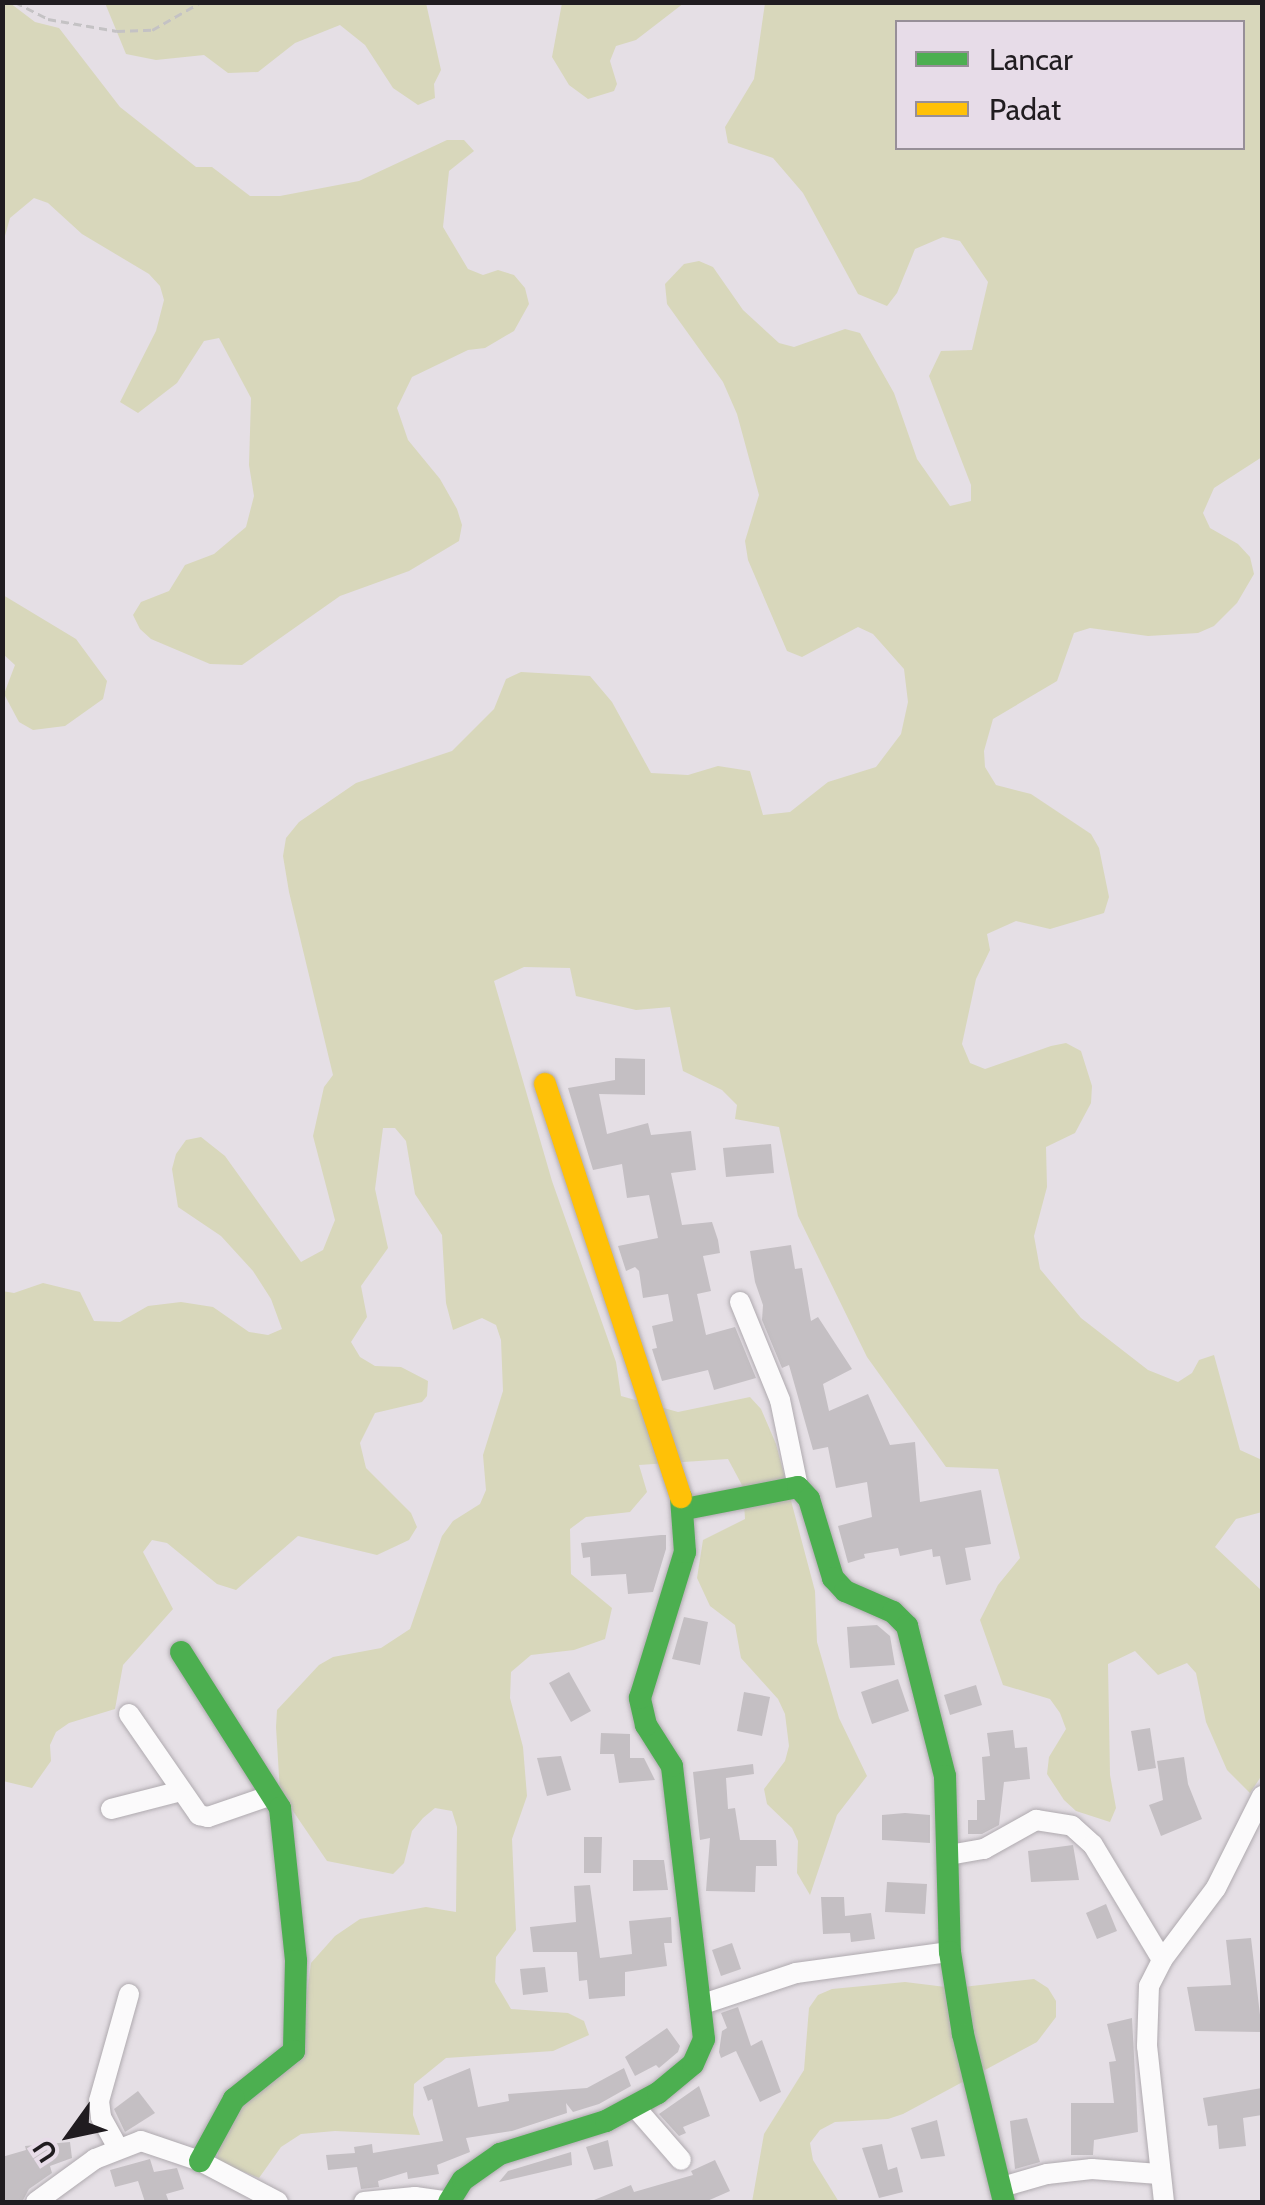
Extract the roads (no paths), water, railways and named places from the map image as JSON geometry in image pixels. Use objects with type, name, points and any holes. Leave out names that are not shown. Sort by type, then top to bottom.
[{"type":"street","points":[[364,2202],[415,2197],[449,2202],[463,2180],[500,2154],[606,2121],[635,2107],[693,2064],[704,2040],[672,1766],[646,1725],[640,1698],[685,1552],[685,1509],[545,1084]]},
{"type":"street","points":[[740,1302],[780,1400],[798,1487],[809,1498],[833,1578],[845,1591],[900,1616],[911,1636],[945,1776],[950,1952],[963,2034],[1003,2195],[1047,2174],[1104,2168],[1159,2174]]},
{"type":"street","points":[[685,1509],[798,1487]]},
{"type":"street","points":[[181,1652],[284,1820],[292,1894],[296,2043],[290,2057],[234,2098],[200,2162]]},
{"type":"street","points":[[129,1714],[203,1817],[272,1795]]},
{"type":"street","points":[[112,1809],[181,1791]]},
{"type":"street","points":[[1164,2202],[1146,2018],[1150,1986],[1162,1960],[1216,1888],[1262,1796]]},
{"type":"street","points":[[949,1855],[984,1849],[1036,1820],[1072,1826],[1093,1845],[1162,1960]]},
{"type":"street","points":[[702,2004],[796,1973],[950,1952]]},
{"type":"street","points":[[118,2148],[100,2117],[99,2101],[129,1994]]},
{"type":"street","points":[[635,2107],[681,2160]]},
{"type":"street","points":[[36,2202],[118,2148],[141,2142],[200,2162],[278,2202]]}]
